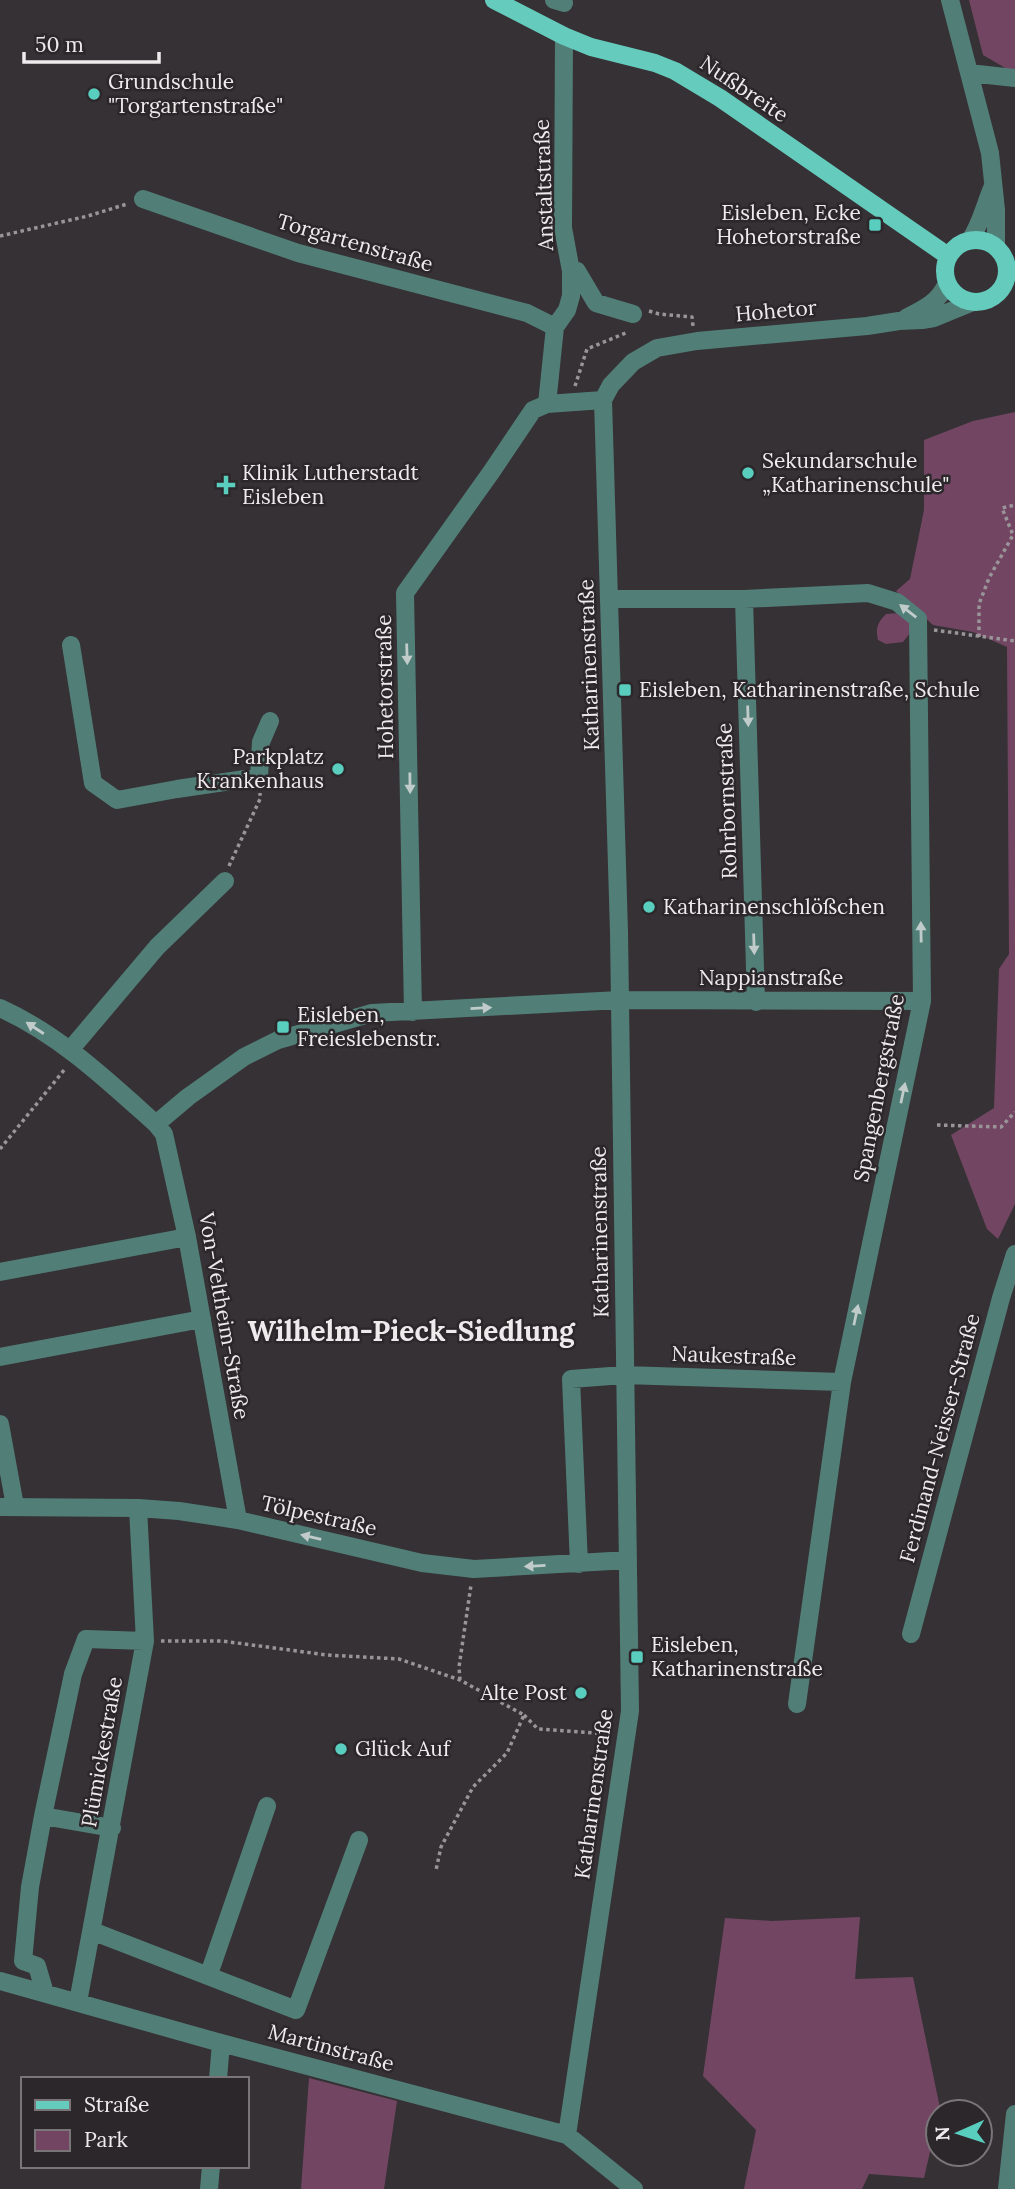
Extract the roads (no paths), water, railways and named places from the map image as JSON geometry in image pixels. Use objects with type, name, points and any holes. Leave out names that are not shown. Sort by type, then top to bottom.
[{"type":"main road","name":"Nußbreite","points":[[495,0],[564,37],[675,71],[948,256]]},
{"type":"main road","points":[[970,240],[984,240],[996,246],[1002,252],[1007,268],[1010,286],[988,300],[973,302],[958,296],[947,283],[945,270],[948,256],[957,246],[970,240]]},
{"type":"street","points":[[950,0],[994,174],[996,246]]},
{"type":"street","name":"Anstaltstraße","points":[[555,327],[567,310],[571,296],[571,271],[563,228],[564,37]]},
{"type":"street","points":[[969,73],[1015,78]]},
{"type":"street","points":[[970,240],[978,230],[983,208],[993,186]]},
{"type":"street","name":"Torgartenstraße","points":[[143,199],[298,253],[527,313],[555,327]]},
{"type":"street","points":[[571,271],[577,271],[596,303],[633,314]]},
{"type":"street","name":"Hohetor","points":[[899,321],[934,302],[942,295],[947,283]]},
{"type":"street","name":"Hohetor","points":[[603,400],[611,385],[633,362],[657,348],[697,341],[934,318],[973,302]]},
{"type":"street","points":[[555,327],[547,404],[603,400]]},
{"type":"street","name":"Katharinenstraße","points":[[567,2135],[630,1711],[620,1000],[611,599],[603,400]]},
{"type":"street","name":"Hohetorstraße","points":[[413,1012],[405,593],[533,410],[547,404]]},
{"type":"street","name":"Spangenbergstraße","points":[[744,599],[868,593],[897,602],[918,619],[922,1000],[842,1382],[797,1704]]},
{"type":"street","points":[[611,599],[744,599]]},
{"type":"street","name":"Rohrbornstraße","points":[[744,599],[756,1002]]},
{"type":"street","points":[[71,645],[93,783],[117,800],[259,777],[261,742],[270,721]]},
{"type":"street","points":[[73,1052],[157,947],[225,881]]},
{"type":"street","name":"Nappianstraße","points":[[156,1124],[244,1057],[278,1040],[372,1013],[620,1000],[922,1000]]},
{"type":"street","points":[[0,1008],[73,1052],[156,1124]]},
{"type":"street","name":"Von-Veltheim-Straße","points":[[156,1124],[168,1145],[238,1520]]},
{"type":"street","points":[[0,1272],[187,1237]]},
{"type":"street","name":"Ferdinand-Neisser-Straße","points":[[911,1634],[1015,1254]]},
{"type":"street","points":[[0,1357],[202,1319]]},
{"type":"street","name":"Naukestraße","points":[[579,1564],[571,1379],[624,1375],[842,1382]]},
{"type":"street","points":[[0,1424],[7,1506]]},
{"type":"street","name":"Tölpestraße","points":[[7,1506],[138,1508],[238,1520],[422,1563],[474,1569],[628,1559]]},
{"type":"street","name":"Plümickestraße","points":[[78,2002],[145,1641],[138,1508]]},
{"type":"street","points":[[45,1993],[37,1966],[23,1961],[30,1887],[73,1674],[86,1639],[145,1641]]},
{"type":"street","points":[[209,1974],[267,1806]]},
{"type":"street","points":[[43,1816],[112,1828]]},
{"type":"street","points":[[92,1931],[209,1974],[296,2010],[359,1840]]},
{"type":"street","name":"Martinstraße","points":[[0,1981],[567,2135],[634,2189]]},
{"type":"street","points":[[218,2077],[221,2043]]},
{"type":"street","points":[[1007,2189],[1015,2114]]},
{"type":"street","points":[[209,2189],[211,2168]]},
{"type":"place","name":"Grundschule \"Torgartenstraße\"","points":[[94,94]]},
{"type":"place","name":"Eisleben, Ecke Hohetorstraße","points":[[875,225]]},
{"type":"place","name":"Sekundarschule „Katharinenschule\"","points":[[748,473]]},
{"type":"place","name":"Klinik Lutherstadt Eisleben","points":[[226,485]]},
{"type":"place","name":"Eisleben, Katharinenstraße, Schule","points":[[625,690]]},
{"type":"place","name":"Parkplatz Krankenhaus","points":[[338,769]]},
{"type":"place","name":"Katharinenschlößchen","points":[[649,907]]},
{"type":"place","name":"Eisleben, Freieslebenstr.","points":[[283,1027]]},
{"type":"place","name":"Eisleben, Katharinenstraße","points":[[637,1657]]},
{"type":"place","name":"Alte Post","points":[[581,1693]]},
{"type":"place","name":"Glück Auf","points":[[341,1749]]},
{"type":"district","name":"Wilhelm-Pieck-Siedlung","points":[[411,1331]]}]
